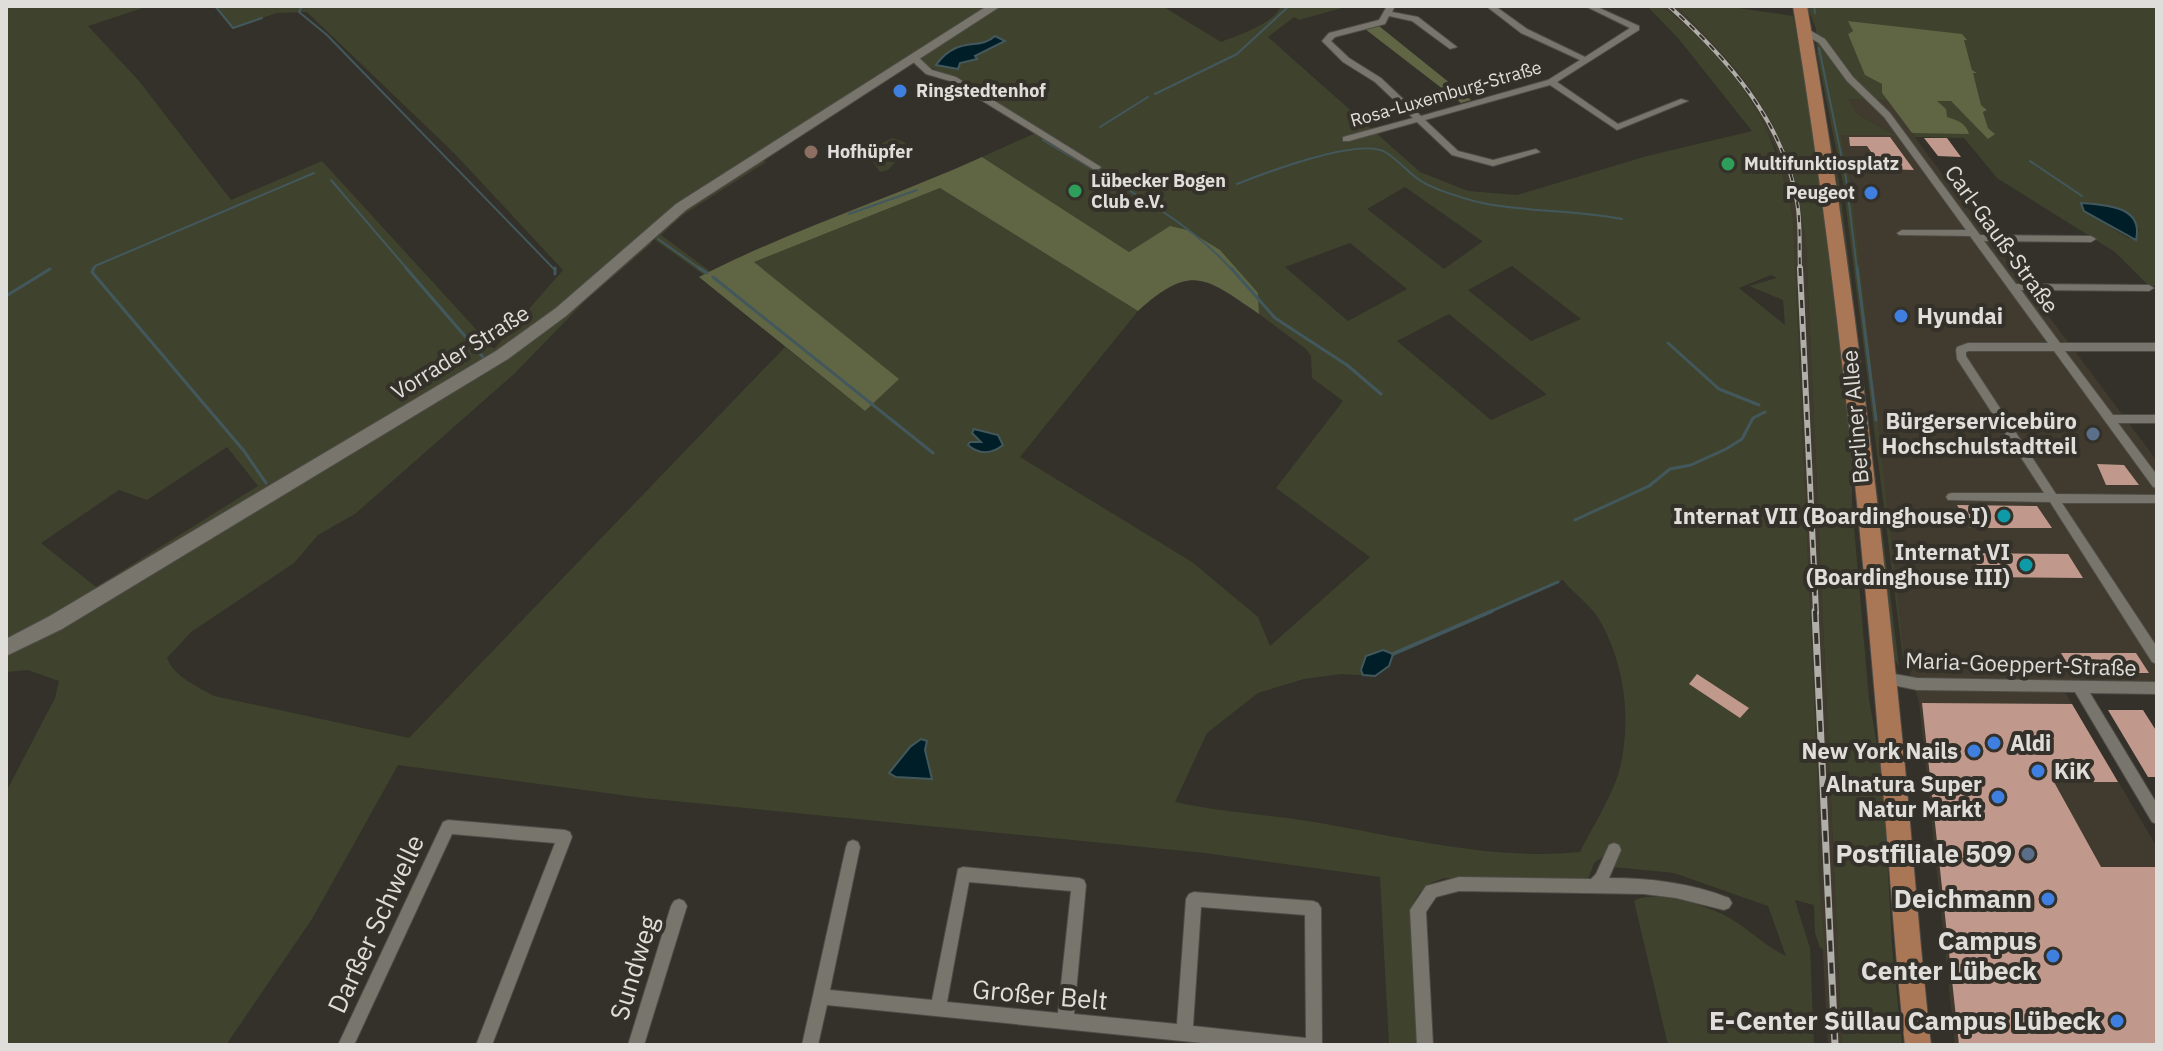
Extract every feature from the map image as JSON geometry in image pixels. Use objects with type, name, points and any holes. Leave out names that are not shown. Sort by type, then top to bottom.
[{"type":"main road","name":"Berliner Allee","points":[[1800,6],[1835,222],[1918,1045]]},
{"type":"street","name":"Vorrader Straße","points":[[6,648],[55,623],[502,355],[561,312],[681,207],[995,6]]},
{"type":"street","points":[[1490,6],[1524,31],[1584,59]]},
{"type":"street","name":"Rosa-Luxemburg-Straße","points":[[1346,139],[1551,82],[1636,28],[1589,6]]},
{"type":"street","points":[[1453,47],[1415,19],[1389,10],[1382,22],[1332,35],[1326,41],[1346,60],[1367,71],[1455,153],[1493,163],[1536,152]]},
{"type":"street","name":"Carl-Gauß-Straße","points":[[1803,30],[1822,41],[1850,79],[1887,115],[2157,484]]},
{"type":"street","points":[[914,58],[929,72],[953,79],[1096,167]]},
{"type":"street","points":[[1551,82],[1617,127],[1684,101]]},
{"type":"street","points":[[1902,233],[2091,239]]},
{"type":"street","points":[[2013,287],[2149,288]]},
{"type":"street","points":[[2157,347],[1968,347],[1961,350],[1961,356],[2157,658]]},
{"type":"street","points":[[2109,419],[2157,419]]},
{"type":"street","points":[[1952,497],[2157,499]]},
{"type":"street","name":"Maria-Goeppert-Straße","points":[[1883,678],[1917,684],[2157,688]]},
{"type":"street","points":[[2079,687],[2157,817]]},
{"type":"street","name":"Darßer Schwelle","points":[[346,1045],[448,827],[565,837],[484,1045]]},
{"type":"street","points":[[810,1045],[853,847]]},
{"type":"street","points":[[1594,886],[1601,879],[1614,850]]},
{"type":"street","points":[[938,1010],[963,874],[1079,885],[1065,1020]]},
{"type":"street","points":[[1425,1045],[1418,910],[1431,891],[1459,884],[1640,884],[1692,893],[1724,903]]},
{"type":"street","points":[[1184,1033],[1194,899],[1313,908],[1314,1045]]},
{"type":"street","name":"Sundweg","points":[[636,1045],[679,906]]},
{"type":"street","name":"Großer Belt","points":[[821,997],[1303,1045]]},
{"type":"shaded area","points":[[1661,6],[1676,6],[1717,46],[1762,103],[1788,154],[1802,203],[1842,1045],[1828,1045],[1793,218],[1777,151],[1752,101],[1732,72]]},
{"type":"shaded area","points":[[1847,99],[1887,100],[2157,461],[2157,683],[2059,682],[2157,847],[2157,1045],[1955,1045],[1919,702],[1904,654],[1841,135],[1893,134],[1858,115]]},
{"type":"green space","points":[[149,6],[88,26],[139,81],[231,200],[322,161],[494,349],[563,270],[454,153],[307,12],[277,13],[233,28],[215,6],[1162,6],[1221,42],[1264,23],[1281,6],[1349,6],[1299,20],[1294,17],[1268,37],[1420,172],[1468,191],[1517,195],[1647,156],[1752,131],[1678,38],[1647,6],[1661,6],[1713,52],[1750,98],[1775,152],[1793,218],[1817,765],[1819,881],[1825,950],[1820,948],[1815,933],[1814,905],[1795,900],[1810,948],[1814,1045],[1668,1045],[1634,901],[1665,898],[1704,907],[1732,920],[1786,956],[1768,906],[1674,873],[1613,867],[1608,853],[1594,863],[1589,877],[1578,883],[1445,878],[1426,887],[1415,901],[1410,915],[1420,1045],[1389,1045],[1380,877],[1205,853],[643,798],[398,765],[312,919],[226,1045],[6,1045],[6,792],[55,698],[59,681],[28,670],[6,672],[6,7]],"holes":[[[917,59],[1040,131],[982,157],[1129,252],[1171,226],[1258,293],[1259,314],[1306,349],[1311,356],[1312,378],[1343,401],[1276,488],[1370,557],[1270,646],[1258,617],[1192,562],[1020,457],[1138,311],[940,188],[754,262],[898,379],[865,411],[785,347],[409,738],[214,696],[175,671],[167,658],[191,632],[294,563],[318,535],[355,514],[514,374],[584,302],[652,243],[648,240],[651,237],[704,275],[711,272],[661,235],[683,215],[766,162],[762,159]],[[1405,187],[1482,241],[1444,269],[1367,209]],[[1350,243],[1407,289],[1348,321],[1285,267]],[[1512,266],[1581,319],[1531,341],[1468,290]],[[1771,275],[1777,278],[1749,286],[1783,300],[1785,325],[1739,288]],[[1449,314],[1546,394],[1491,420],[1397,341]],[[227,447],[258,486],[96,587],[41,543],[119,490],[147,500]],[[1563,580],[1597,616],[1608,637],[1620,672],[1625,708],[1624,745],[1619,773],[1580,852],[1546,854],[1478,850],[1175,802],[1207,733],[1258,693],[1304,679],[1341,674],[1375,676],[1363,675],[1361,670],[1383,650],[1393,654]],[[921,739],[929,768],[890,772],[910,747]]]},
{"type":"green space","points":[[1676,6],[1724,6],[1793,16],[1821,157],[1852,448],[1852,504],[1869,699],[1883,780],[1892,946],[1902,1045],[1842,1045],[1806,242],[1800,203],[1791,169],[1765,110],[1727,59]]},
{"type":"green space","points":[[1807,6],[2157,6],[2157,286],[2149,286],[2115,252],[1997,178],[1964,138],[1915,137],[1912,133],[1969,133],[1947,117],[1935,100],[1951,101],[1968,118],[1995,134],[1988,128],[1983,112],[1987,110],[1981,105],[1972,72],[1976,72],[1972,70],[1963,39],[1953,34],[1849,21],[1853,31],[1848,34],[1883,84],[1882,93],[1887,100],[1848,99],[1858,115],[1895,135],[1841,135],[1852,197],[1904,653],[1910,666],[1903,659],[1843,183],[1817,54],[1816,29]],"holes":[[[2082,203],[2116,207],[2139,229],[2137,239],[2128,238],[2084,211]]]},
{"type":"green space","points":[[1848,21],[1962,34],[1967,40],[1964,40],[1972,70],[1977,73],[1973,73],[1981,105],[1987,110],[1983,112],[1988,128],[1995,134],[1988,139],[1951,101],[1937,101],[1946,109],[1947,117],[1958,121],[1969,134],[1912,133],[1882,93],[1882,84],[1865,75],[1848,34],[1853,31]]},
{"type":"green space","points":[[1379,26],[1471,100],[1461,103],[1365,29]]},
{"type":"green space","points":[[1813,54],[1839,182],[1899,666],[1893,657],[1837,182]]},
{"type":"green space","points":[[892,138],[909,147],[888,170],[880,172],[871,159],[878,151],[874,148]]},
{"type":"green space","points":[[982,157],[1129,252],[1170,226],[1187,230],[1220,250],[1258,293],[1259,314],[1225,291],[1199,281],[1172,286],[1138,311],[940,188],[754,262],[899,379],[865,411],[699,277],[769,244]]},
{"type":"water","points":[[995,36],[1005,41],[975,56],[977,59],[960,63],[958,69],[936,65],[952,50],[982,43]]},
{"type":"water","points":[[2081,203],[2111,207],[2129,214],[2137,229],[2136,240],[2084,211]]},
{"type":"water","points":[[974,429],[998,435],[1003,445],[986,452],[972,448],[968,445],[970,442],[981,442],[972,433]]},
{"type":"water","points":[[1383,650],[1393,654],[1389,666],[1375,676],[1363,675],[1361,670],[1366,656]]},
{"type":"water","points":[[921,739],[927,741],[925,750],[932,779],[896,777],[889,773],[910,747]]},
{"type":"building","points":[[1849,137],[1890,137],[1914,170],[1883,169],[1867,146],[1850,146]]},
{"type":"building","points":[[1924,138],[1947,138],[1961,157],[1938,156]]},
{"type":"building","points":[[2097,464],[2124,465],[2139,485],[2106,485]]},
{"type":"building","name":"Internat VII (Boardinghouse I)","points":[[1957,505],[2037,506],[2052,528],[1970,528]]},
{"type":"building","name":"Internat VI (Boardinghouse III)","points":[[1970,553],[2068,554],[2083,578],[1984,577]]},
{"type":"building","points":[[2061,653],[2136,653],[2149,673],[2073,673]]},
{"type":"building","points":[[1697,674],[1749,708],[1740,718],[1689,684]]},
{"type":"building","name":"Campus Center Lübeck","points":[[1922,703],[2072,704],[2118,782],[2054,782],[2101,867],[2157,867],[2157,1045],[1959,1045]]},
{"type":"building","points":[[2108,710],[2143,710],[2157,732],[2157,777],[2148,777]]},
{"type":"waterway","points":[[215,6],[233,28],[262,18]]},
{"type":"waterway","points":[[302,6],[299,12],[327,35],[555,270]]},
{"type":"waterway","points":[[1155,94],[1237,54],[1289,6]]},
{"type":"waterway","points":[[1814,6],[1815,13]]},
{"type":"waterway","points":[[1819,48],[1846,178],[1857,270]]},
{"type":"waterway","points":[[1100,127],[1148,97]]},
{"type":"waterway","points":[[1043,140],[1167,215],[1213,250],[1232,270]]},
{"type":"waterway","points":[[1237,184],[1312,158],[1355,149],[1372,149],[1385,152],[1424,183],[1471,200],[1504,207],[1622,219]]},
{"type":"waterway","points":[[2030,161],[2082,196]]},
{"type":"waterway","points":[[266,483],[244,451],[92,272],[95,266],[314,173]]},
{"type":"waterway","points":[[331,180],[408,270]]},
{"type":"waterway","points":[[849,214],[917,190]]},
{"type":"waterway","points":[[658,239],[700,269]]},
{"type":"waterway","points":[[406,268],[483,357]]},
{"type":"waterway","points":[[1231,268],[1275,318],[1347,365],[1381,394]]},
{"type":"waterway","points":[[1857,268],[1876,420]]},
{"type":"waterway","points":[[6,296],[50,269]]},
{"type":"waterway","points":[[700,269],[707,273]]},
{"type":"waterway","points":[[713,277],[933,453]]},
{"type":"waterway","points":[[1668,343],[1719,389],[1759,405]]},
{"type":"waterway","points":[[1575,520],[1649,486],[1670,469],[1691,465],[1726,449],[1742,439],[1753,418],[1765,412]]},
{"type":"waterway","points":[[1487,613],[1558,582]]},
{"type":"waterway","points":[[1393,654],[1492,611]]},
{"type":"railway","points":[[1669,6],[1732,70],[1780,145],[1797,202],[1800,270]]},
{"type":"railway","points":[[1800,268],[1816,613]]},
{"type":"railway","points":[[1815,611],[1835,1045]]},
{"type":"place","name":"Ringstedtenhof","points":[[900,91]]},
{"type":"place","name":"Hofhüpfer","points":[[811,152]]},
{"type":"place","name":"Multifunktiosplatz","points":[[1728,164]]},
{"type":"place","name":"Lübecker Bogen Club e.V.","points":[[1075,191]]},
{"type":"place","name":"Peugeot","points":[[1871,193]]},
{"type":"place","name":"Hyundai","points":[[1901,316]]},
{"type":"place","name":"Bürgerservicebüro Hochschulstadtteil","points":[[2093,434]]},
{"type":"place","name":"Internat VII (Boardinghouse I)","points":[[2004,516]]},
{"type":"place","name":"Internat VI (Boardinghouse III)","points":[[2026,565]]},
{"type":"place","name":"Aldi","points":[[1994,743]]},
{"type":"place","name":"New York Nails","points":[[1974,751]]},
{"type":"place","name":"KiK","points":[[2038,771]]},
{"type":"place","name":"Alnatura Super Natur Markt","points":[[1998,797]]},
{"type":"place","name":"Postfiliale 509","points":[[2028,854]]},
{"type":"place","name":"Deichmann","points":[[2048,899]]},
{"type":"place","name":"Campus Center Lübeck","points":[[2053,956]]},
{"type":"place","name":"E-Center Süllau Campus Lübeck","points":[[2117,1021]]}]
